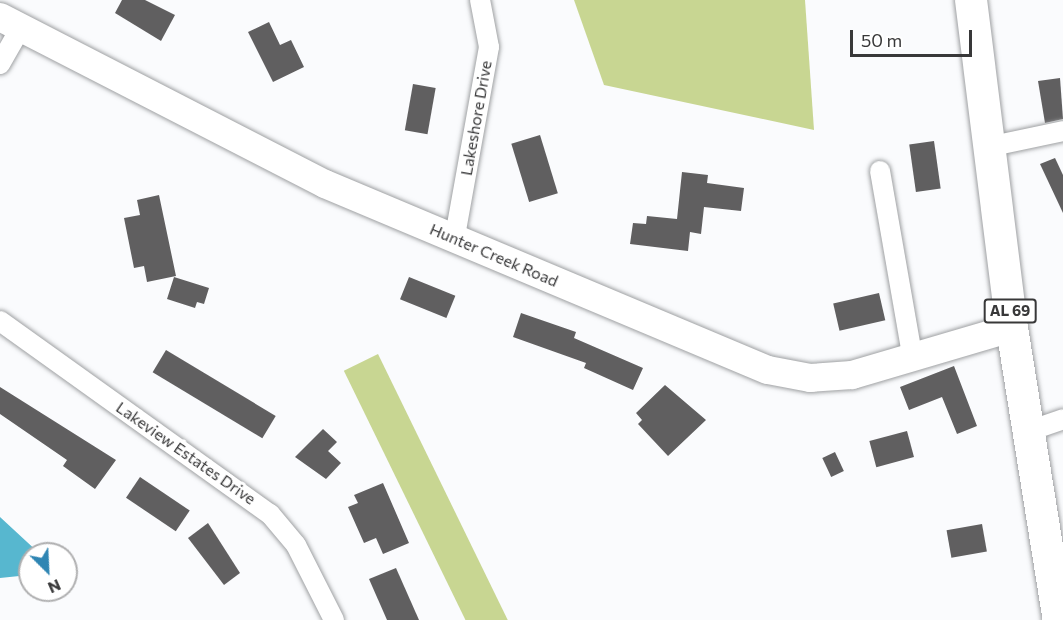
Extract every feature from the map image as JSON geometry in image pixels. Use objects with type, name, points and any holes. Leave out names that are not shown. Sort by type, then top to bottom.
[{"type":"main road","name":"AL 69","points":[[971,0],[1012,328],[1059,620]]},
{"type":"main road","name":"Hunter Creek Road","points":[[7,24],[244,146],[416,223],[455,236],[675,333],[788,375],[852,375],[912,355],[1012,328]]},
{"type":"street","name":"Lakeshore Drive","points":[[455,236],[489,46],[480,0]]},
{"type":"street","points":[[0,64],[7,24]]},
{"type":"street","points":[[988,147],[1063,131]]},
{"type":"street","points":[[880,171],[912,355]]},
{"type":"street","name":"Lakeview Estates Drive","points":[[0,321],[256,501],[296,545],[334,620]]},
{"type":"street","points":[[1029,431],[1063,419]]},
{"type":"green space","points":[[574,0],[805,0],[814,130],[604,85]]},
{"type":"green space","points":[[378,354],[508,620],[465,620],[344,371]]},
{"type":"water","points":[[0,517],[27,542],[18,542],[18,576],[0,578]]},
{"type":"building","points":[[122,0],[145,0],[175,15],[161,41],[115,13]]},
{"type":"building","points":[[269,22],[280,45],[291,40],[304,67],[273,82],[248,32]]},
{"type":"building","points":[[1060,78],[1063,119],[1045,123],[1038,81]]},
{"type":"building","points":[[413,84],[436,88],[427,134],[405,130]]},
{"type":"building","points":[[540,135],[558,193],[529,202],[511,144]]},
{"type":"building","points":[[934,141],[941,189],[916,192],[909,144]]},
{"type":"building","points":[[1055,158],[1063,175],[1063,213],[1040,164]]},
{"type":"building","points":[[682,172],[708,175],[707,183],[744,188],[741,211],[704,207],[701,234],[690,232],[688,251],[630,244],[633,223],[646,224],[647,216],[677,219]]},
{"type":"building","points":[[159,195],[176,276],[147,282],[144,266],[134,268],[124,218],[140,215],[137,200]]},
{"type":"building","points":[[174,277],[209,288],[204,304],[197,302],[195,308],[167,299]]},
{"type":"building","points":[[409,277],[455,296],[446,318],[400,299]]},
{"type":"building","points":[[879,293],[885,320],[840,331],[833,304]]},
{"type":"building","points":[[521,313],[576,332],[574,338],[643,368],[633,390],[584,368],[586,363],[513,337]]},
{"type":"building","points":[[166,350],[276,416],[262,438],[153,372]]},
{"type":"building","points":[[954,366],[977,426],[957,434],[942,397],[909,410],[900,387]]},
{"type":"building","points":[[665,385],[706,420],[668,456],[638,424],[642,420],[636,413]]},
{"type":"building","points":[[0,387],[116,460],[95,489],[63,466],[67,460],[0,414]]},
{"type":"building","points":[[323,429],[337,442],[328,451],[341,463],[326,479],[295,457]]},
{"type":"building","points":[[907,431],[914,457],[876,467],[869,441]]},
{"type":"building","points":[[835,452],[844,471],[831,477],[822,458]]},
{"type":"building","points":[[140,477],[190,511],[176,531],[126,498]]},
{"type":"building","points":[[383,483],[409,543],[383,554],[376,538],[364,543],[348,507],[358,503],[354,495]]},
{"type":"building","points":[[208,523],[240,573],[224,585],[188,538]]},
{"type":"building","points":[[982,524],[987,552],[951,558],[947,530]]},
{"type":"building","points":[[396,568],[419,620],[387,620],[369,579]]}]
